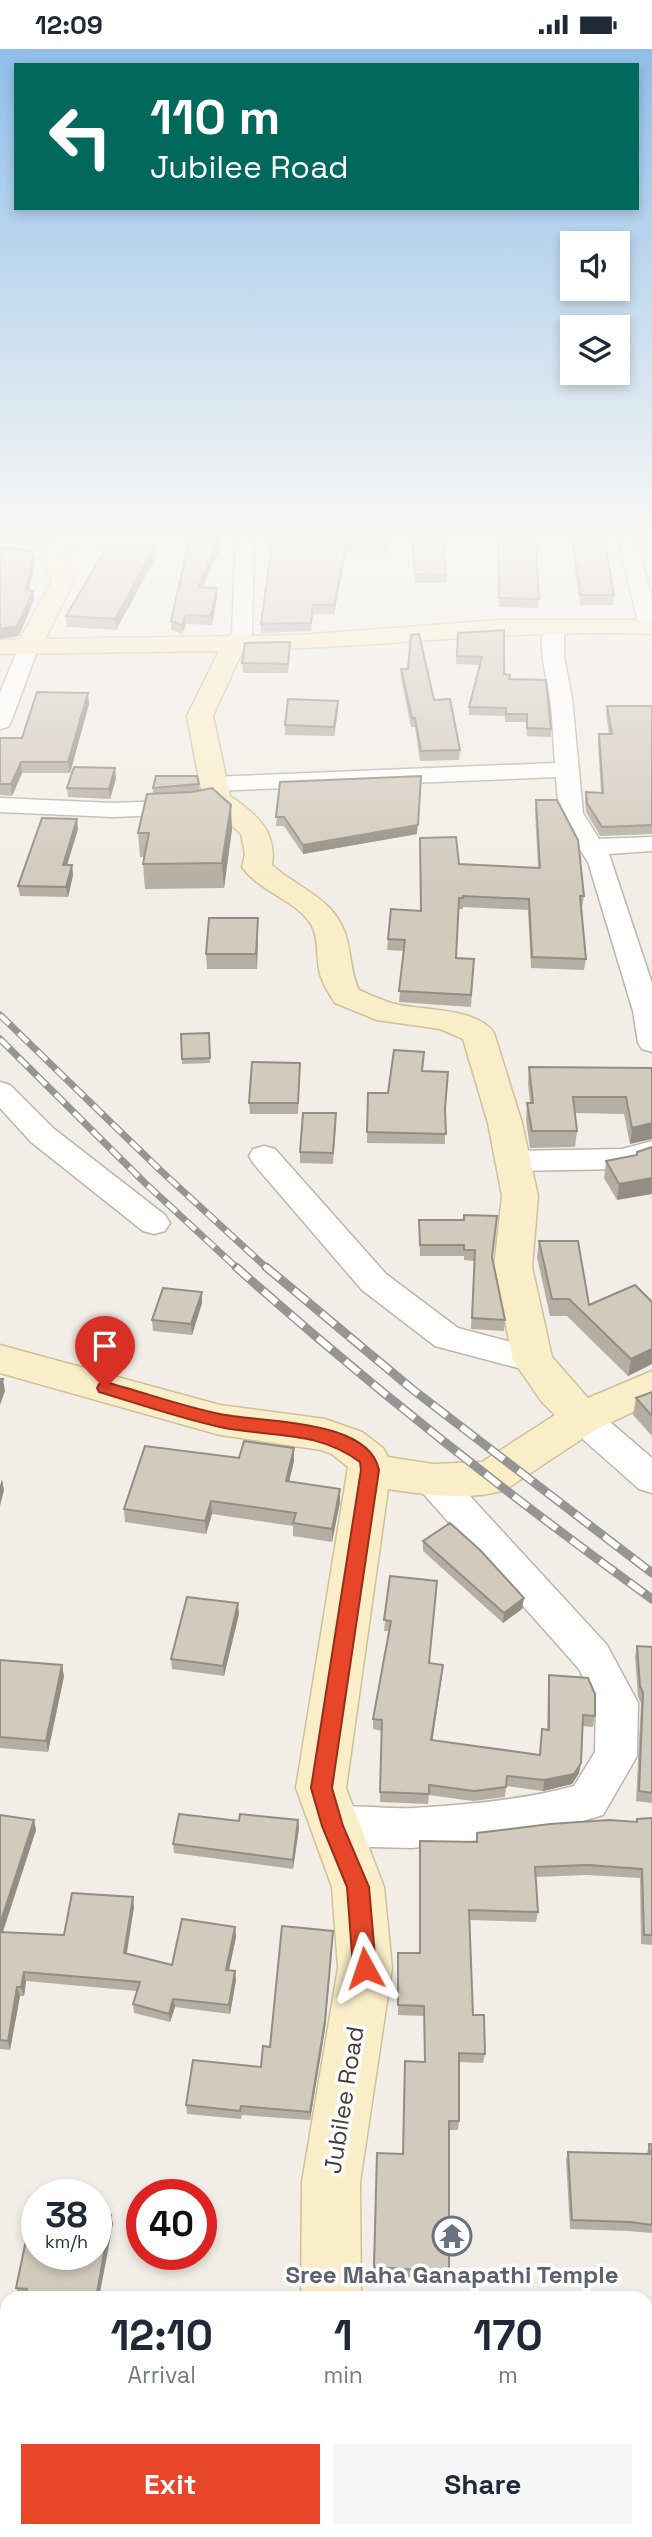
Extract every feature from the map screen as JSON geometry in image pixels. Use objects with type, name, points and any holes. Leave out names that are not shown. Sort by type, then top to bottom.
[{"type":"street","points":[[0,722],[26,653]]},
{"type":"street","points":[[229,653],[200,716],[217,793],[257,832],[261,850],[257,867],[278,886],[310,904],[328,927],[336,975],[346,996],[388,1013],[446,1020],[478,1033],[520,1196],[513,1267],[533,1360],[555,1390],[582,1418],[652,1479]]},
{"type":"street","points":[[553,653],[561,698],[571,813],[582,835],[601,862],[647,1011],[652,1043]]},
{"type":"street","points":[[0,805],[113,810],[197,807],[217,793],[566,770]]},
{"type":"street","points":[[593,847],[652,844]]},
{"type":"street","points":[[0,1091],[42,1135],[154,1223]]},
{"type":"street","points":[[513,1161],[622,1159],[652,1151]]},
{"type":"street","points":[[264,1156],[374,1282],[447,1337],[533,1360]]},
{"type":"street","points":[[0,1359],[220,1420],[326,1435],[346,1443],[368,1459],[370,1470],[433,1480],[490,1478],[582,1418],[652,1386]]},
{"type":"street","name":"Jubilee Road","points":[[331,2291],[331,2182],[365,1968],[358,1887],[321,1788],[370,1470]]},
{"type":"street","points":[[333,1826],[412,1828],[546,1813],[588,1801],[616,1756],[617,1703],[593,1657],[433,1480]]},
{"type":"building","points":[[243,653],[289,653],[288,664],[242,663]]},
{"type":"building","points":[[409,653],[423,653],[434,700],[450,699],[460,750],[421,751],[401,669],[408,669]]},
{"type":"building","points":[[457,653],[504,653],[504,674],[510,675],[509,679],[546,680],[551,729],[527,728],[527,714],[506,714],[506,708],[469,707],[482,657],[457,656]]},
{"type":"building","points":[[37,692],[88,693],[68,762],[21,762],[11,784],[0,784],[0,738],[22,738]]},
{"type":"building","points":[[288,699],[338,701],[334,727],[285,725]]},
{"type":"building","points":[[607,706],[652,706],[652,825],[602,827],[587,803],[586,792],[603,793],[599,734],[612,734]]},
{"type":"building","points":[[74,767],[115,768],[109,789],[67,788]]},
{"type":"building","points":[[156,776],[197,776],[199,784],[153,788]]},
{"type":"building","points":[[421,776],[418,825],[303,845],[284,817],[276,817],[280,782]]},
{"type":"building","points":[[212,788],[231,805],[222,863],[143,864],[149,833],[138,833],[147,794],[192,792]]},
{"type":"building","points":[[536,800],[557,800],[578,840],[584,896],[580,896],[586,959],[532,957],[529,899],[463,896],[459,898],[456,958],[474,959],[471,995],[399,991],[405,940],[388,939],[391,909],[421,911],[420,838],[456,837],[459,864],[540,868]]},
{"type":"building","points":[[42,818],[77,819],[63,865],[72,865],[66,887],[18,886]]},
{"type":"building","points":[[209,918],[258,918],[256,954],[206,954]]},
{"type":"building","points":[[209,1033],[210,1058],[182,1059],[181,1034]]},
{"type":"building","points":[[394,1050],[424,1052],[422,1071],[448,1072],[446,1134],[367,1132],[368,1093],[388,1093]]},
{"type":"building","points":[[252,1062],[300,1063],[298,1103],[249,1103]]},
{"type":"building","points":[[529,1067],[652,1068],[652,1123],[632,1128],[626,1097],[573,1097],[577,1131],[532,1131],[527,1103],[533,1103]]},
{"type":"building","points":[[303,1113],[336,1113],[333,1153],[300,1152]]},
{"type":"building","points":[[652,1147],[652,1178],[619,1184],[606,1161],[637,1155],[637,1152]]},
{"type":"building","points":[[464,1215],[497,1216],[492,1257],[505,1320],[472,1318],[475,1250],[464,1250],[464,1245],[420,1245],[419,1220],[464,1220]]},
{"type":"building","points":[[539,1241],[578,1241],[589,1305],[635,1285],[652,1302],[652,1349],[631,1359],[569,1299],[552,1299]]},
{"type":"building","points":[[163,1288],[202,1292],[191,1324],[152,1320]]},
{"type":"building","points":[[652,1392],[652,1416],[636,1398]]},
{"type":"building","points":[[244,1441],[294,1448],[286,1481],[340,1489],[332,1529],[293,1523],[296,1513],[211,1501],[205,1521],[124,1509],[145,1446],[239,1458]]},
{"type":"building","points":[[450,1523],[480,1550],[524,1598],[504,1613],[423,1541]]},
{"type":"building","points":[[390,1576],[437,1581],[429,1663],[443,1665],[431,1740],[540,1755],[542,1729],[549,1730],[549,1675],[588,1678],[595,1694],[595,1716],[583,1715],[581,1763],[574,1774],[544,1780],[507,1776],[506,1787],[474,1791],[429,1785],[429,1794],[380,1792],[382,1720],[373,1719],[391,1621],[384,1620]]},
{"type":"building","points":[[187,1597],[238,1603],[223,1666],[171,1659]]},
{"type":"building","points":[[637,1646],[652,1647],[652,1793],[639,1791],[643,1693]]},
{"type":"building","points":[[0,1660],[62,1665],[46,1741],[0,1737]]},
{"type":"building","points":[[179,1814],[239,1821],[240,1814],[298,1820],[293,1860],[173,1844]]},
{"type":"building","points":[[0,1815],[34,1820],[0,1924]]},
{"type":"building","points":[[652,1818],[652,1935],[644,1935],[642,1869],[588,1865],[535,1867],[538,1912],[469,1910],[473,2015],[484,2015],[485,2054],[459,2053],[459,2121],[449,2121],[449,2272],[374,2267],[377,2153],[403,2154],[405,2061],[425,2062],[424,2006],[398,2005],[398,1953],[420,1953],[420,1841],[477,1842],[477,1833],[550,1824],[609,1820],[637,1822],[637,1819]]},
{"type":"building","points":[[72,1893],[133,1897],[124,1953],[172,1965],[182,1919],[235,1927],[226,1970],[235,1971],[229,2005],[173,1999],[169,2014],[133,2004],[140,1982],[24,1972],[21,1987],[17,1987],[8,2041],[0,2040],[0,1932],[64,1935]]},
{"type":"building","points":[[282,1926],[333,1931],[325,2021],[310,2112],[241,2106],[240,2111],[186,2105],[193,2060],[261,2067],[263,2046],[270,2047]]},
{"type":"building","points":[[649,2144],[652,2144],[652,2225],[572,2220],[568,2152],[650,2154]]},
{"type":"building","points":[[21,2264],[21,2270],[101,2270],[97,2291],[16,2288]]},
{"type":"railway","points":[[0,1015],[160,1170],[268,1269]]},
{"type":"railway","points":[[0,1039],[145,1183],[238,1269]]},
{"type":"railway","points":[[236,1267],[440,1438],[652,1599]]},
{"type":"railway","points":[[266,1267],[412,1389],[652,1573]]},
{"type":"place","name":"Sree Maha Ganapathi Temple","points":[[452,2236]]},
{"type":"route","points":[[105,1388],[220,1420],[326,1435],[346,1443],[368,1459],[370,1470],[321,1788],[358,1887],[365,1968]]}]
